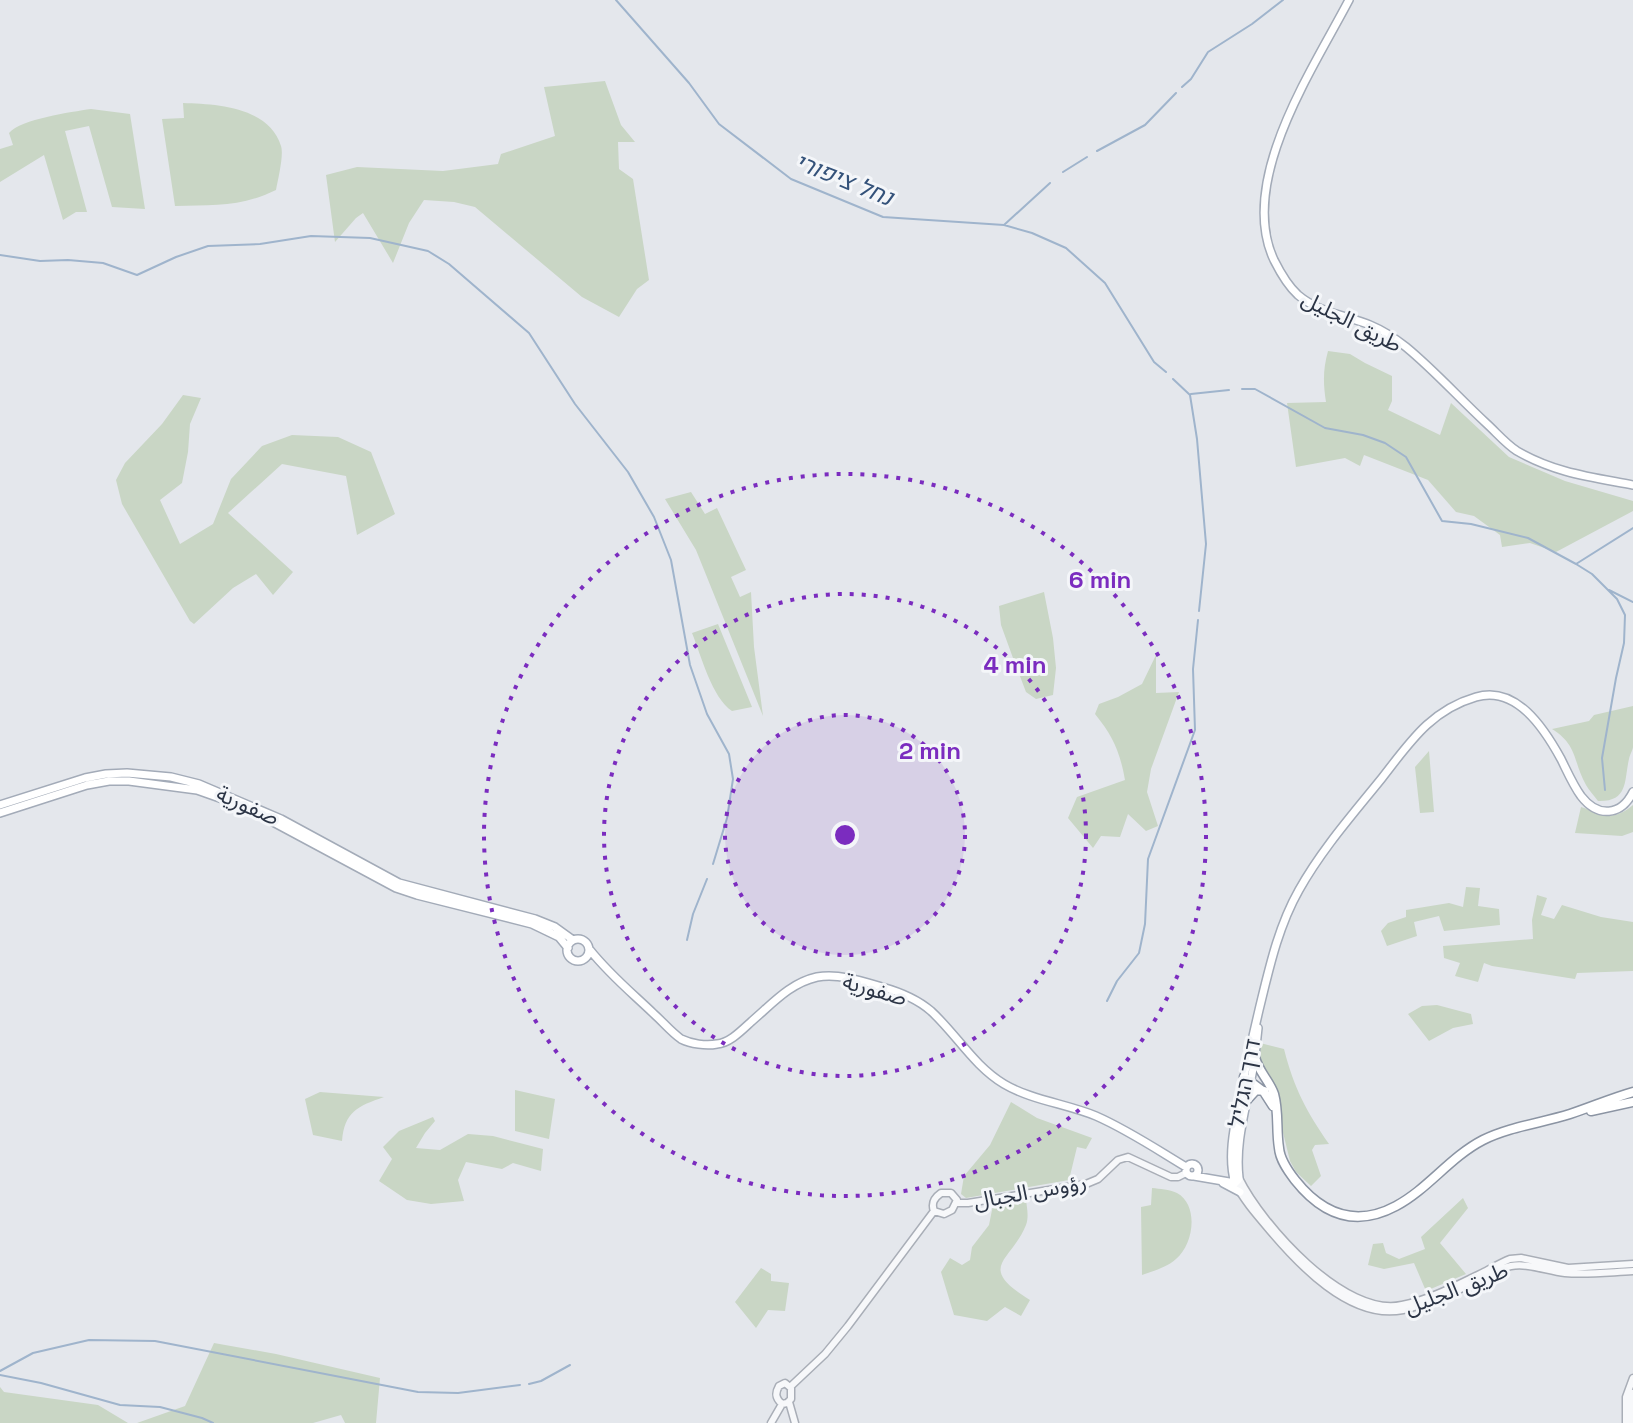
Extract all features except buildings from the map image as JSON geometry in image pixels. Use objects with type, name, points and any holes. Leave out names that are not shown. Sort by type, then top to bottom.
[{"type":"highway","points":[[1255,1057],[1269,1092],[1279,1126],[1279,1149],[1290,1175],[1305,1193],[1324,1208],[1343,1216],[1362,1217],[1406,1200],[1460,1155],[1506,1131],[1633,1102]]},
{"type":"highway","points":[[1249,1078],[1269,1092]]},
{"type":"highway","points":[[1246,1101],[1256,1090],[1269,1092]]},
{"type":"highway","points":[[1570,1114],[1633,1092]]},
{"type":"main road","name":"طريق الجليل","points":[[1349,0],[1283,130],[1267,179],[1264,215],[1268,242],[1284,278],[1310,303],[1371,325],[1405,346],[1515,450],[1560,471],[1633,485]]},
{"type":"main road","points":[[1259,1010],[1265,981],[1288,912],[1315,863],[1414,739],[1435,716],[1448,708],[1484,694],[1510,698],[1534,719],[1581,796],[1592,807],[1601,812],[1619,809],[1628,802],[1633,792]]},
{"type":"main road","name":"صفورية","points":[[0,805],[106,774],[127,773],[185,780],[281,819],[399,883],[535,919],[555,927],[573,940]]},
{"type":"main road","name":"صفورية","points":[[0,813],[109,781],[197,790],[273,822],[396,888],[532,924],[559,937],[568,948]]},
{"type":"main road","points":[[573,940],[584,940],[590,950],[584,959],[577,961],[568,955],[573,940]]},
{"type":"main road","name":"صفورية","points":[[590,950],[608,972],[683,1039],[706,1045],[720,1044],[733,1037],[784,993],[816,978],[859,980],[887,988],[914,999],[930,1010],[975,1062],[1019,1092],[1097,1117],[1136,1136],[1189,1172],[1236,1180]]},
{"type":"main road","name":"صفورية","points":[[584,959],[608,972]]},
{"type":"main road","name":"דרך הגליל","points":[[1236,1180],[1232,1168],[1233,1138],[1255,1057],[1259,1010]]},
{"type":"main road","name":"דרך הגליל","points":[[1236,1180],[1252,1035],[1259,1010]]},
{"type":"main road","points":[[1189,1172],[1193,1164],[1202,1174],[1240,1192]]},
{"type":"main road","points":[[1216,1179],[1228,1175],[1232,1168]]},
{"type":"street","name":"رؤوس الجبال","points":[[957,1203],[1086,1184],[1098,1179],[1118,1160],[1128,1157],[1171,1177],[1189,1172]]},
{"type":"street","name":"طريق الجليل","points":[[1236,1180],[1240,1192],[1299,1264],[1345,1298],[1370,1308],[1402,1310],[1515,1265],[1566,1273],[1633,1271]]},
{"type":"street","name":"طريق الجليل","points":[[1236,1180],[1303,1261],[1340,1290],[1371,1304],[1392,1307],[1414,1302],[1510,1259],[1521,1258],[1568,1268],[1633,1264]]},
{"type":"street","points":[[790,1387],[825,1354],[848,1326],[934,1211],[933,1202],[941,1193],[956,1196],[957,1203],[949,1213],[934,1211]]},
{"type":"street","points":[[1628,1423],[1626,1397],[1633,1378]]},
{"type":"street","points":[[771,1423],[786,1403],[792,1396],[790,1387],[785,1383],[777,1390],[776,1397],[786,1403],[795,1423]]},
{"type":"street","points":[[1628,1423],[1633,1393]]},
{"type":"green space","points":[[605,81],[621,125],[635,142],[618,142],[619,169],[633,179],[649,280],[637,289],[619,317],[582,297],[475,207],[424,200],[409,223],[393,263],[363,213],[335,242],[326,175],[357,167],[443,171],[498,164],[501,154],[555,136],[544,87]]},
{"type":"green space","points":[[183,103],[240,110],[265,123],[275,133],[282,150],[276,190],[239,202],[175,206],[162,119],[184,118]]},
{"type":"green space","points":[[91,109],[130,114],[145,209],[112,207],[89,126],[65,131],[87,212],[76,212],[63,220],[44,155],[0,182],[0,149],[13,145],[9,133],[15,128],[59,114]]},
{"type":"green space","points":[[1328,351],[1350,354],[1392,376],[1392,401],[1388,410],[1440,435],[1451,403],[1509,457],[1565,481],[1633,501],[1633,511],[1556,552],[1530,543],[1502,547],[1500,535],[1474,516],[1456,512],[1428,480],[1364,455],[1360,466],[1345,458],[1296,467],[1287,403],[1326,402],[1324,376]]},
{"type":"green space","points":[[183,395],[201,398],[190,424],[182,483],[160,500],[180,544],[213,524],[231,479],[262,446],[292,435],[338,437],[371,452],[395,514],[357,535],[346,476],[282,464],[228,513],[293,572],[273,595],[256,574],[233,588],[194,624],[122,504],[116,480],[125,463],[162,424]]},
{"type":"green space","points":[[691,492],[705,514],[717,508],[746,570],[731,577],[740,597],[751,592],[763,716],[696,550],[665,499]]},
{"type":"green space","points":[[1044,592],[1056,668],[1053,695],[1036,699],[1026,692],[1001,625],[999,606]]},
{"type":"green space","points":[[718,624],[752,707],[732,711],[719,696],[708,675],[692,633]]},
{"type":"green space","points":[[1156,655],[1156,693],[1179,692],[1151,769],[1147,792],[1158,826],[1146,831],[1128,814],[1120,837],[1101,836],[1093,848],[1068,818],[1077,797],[1125,780],[1115,745],[1095,714],[1099,704],[1142,684]]},
{"type":"green space","points":[[1633,706],[1633,747],[1623,788],[1615,798],[1598,801],[1586,785],[1571,748],[1552,729],[1589,721],[1594,715]]},
{"type":"green space","points":[[1429,751],[1434,812],[1420,813],[1415,767]]},
{"type":"green space","points":[[1633,805],[1633,832],[1622,836],[1575,833],[1581,807],[1614,815]]},
{"type":"green space","points":[[1466,887],[1480,888],[1478,906],[1499,909],[1500,925],[1444,931],[1439,916],[1414,922],[1417,936],[1387,946],[1381,931],[1388,923],[1406,917],[1406,910],[1449,903],[1463,907]]},
{"type":"green space","points":[[1537,895],[1547,898],[1541,915],[1554,919],[1562,905],[1601,917],[1633,922],[1633,971],[1577,973],[1575,979],[1484,963],[1478,982],[1455,976],[1460,963],[1444,958],[1443,946],[1533,939],[1532,920]]},
{"type":"green space","points":[[1437,1005],[1471,1014],[1473,1024],[1453,1028],[1429,1041],[1408,1014],[1422,1006]]},
{"type":"green space","points":[[1260,1043],[1284,1049],[1302,1099],[1329,1144],[1315,1145],[1312,1150],[1321,1176],[1311,1186],[1296,1172],[1290,1161],[1277,1108],[1258,1062]]},
{"type":"green space","points":[[515,1090],[555,1099],[549,1139],[515,1131]]},
{"type":"green space","points":[[320,1092],[384,1097],[349,1117],[342,1141],[313,1135],[305,1099]]},
{"type":"green space","points":[[1011,1102],[1037,1118],[1092,1138],[1086,1149],[1077,1147],[1069,1180],[966,1198],[961,1194],[964,1176],[990,1145]]},
{"type":"green space","points":[[433,1117],[435,1121],[416,1148],[440,1150],[468,1134],[493,1136],[543,1149],[541,1171],[513,1163],[502,1169],[466,1162],[458,1180],[464,1201],[431,1204],[407,1200],[379,1181],[392,1159],[383,1147],[399,1131]]},
{"type":"green space","points":[[1152,1188],[1177,1193],[1184,1199],[1189,1206],[1192,1225],[1187,1244],[1176,1259],[1142,1275],[1141,1207],[1151,1205]]},
{"type":"green space","points":[[1463,1198],[1468,1208],[1440,1243],[1466,1274],[1426,1291],[1414,1263],[1384,1269],[1368,1265],[1373,1244],[1383,1243],[1386,1253],[1399,1259],[1425,1249],[1421,1237]]},
{"type":"green space","points":[[1026,1200],[1026,1225],[1006,1256],[1001,1271],[1013,1289],[1030,1300],[1021,1316],[1005,1307],[987,1321],[954,1315],[941,1272],[950,1258],[962,1265],[970,1260],[972,1247],[989,1225],[993,1205]]},
{"type":"green space","points":[[761,1268],[771,1274],[771,1281],[789,1283],[785,1311],[768,1310],[756,1328],[735,1302]]},
{"type":"green space","points":[[214,1343],[380,1378],[376,1423],[345,1423],[341,1415],[313,1423],[137,1423],[185,1406]]},
{"type":"green space","points":[[0,1387],[4,1392],[98,1405],[128,1423],[0,1423]]},
{"type":"waterway","name":"נחל ציפורי","points":[[616,0],[689,83],[719,124],[791,179],[883,217],[1004,225],[1066,248],[1105,283],[1154,362],[1166,372]]},
{"type":"waterway","points":[[1182,87],[1191,79],[1208,52],[1283,0]]},
{"type":"waterway","points":[[1097,151],[1145,125],[1176,93]]},
{"type":"waterway","points":[[1063,172],[1087,157]]},
{"type":"waterway","points":[[1004,225],[1050,183]]},
{"type":"waterway","points":[[0,255],[40,261],[103,263],[137,275],[208,246],[260,244],[311,236],[370,238],[428,251],[449,264],[529,333],[575,404],[628,472],[654,517],[671,560],[690,665],[707,714],[729,754],[733,779],[727,818],[713,864]]},
{"type":"waterway","points":[[1173,379],[1190,395],[1197,439],[1206,544],[1199,611]]},
{"type":"waterway","points":[[1242,389],[1255,389],[1325,428],[1363,435],[1385,443],[1406,457],[1442,521],[1471,524],[1528,538],[1592,574],[1617,599],[1625,615],[1624,643],[1602,758],[1605,790]]},
{"type":"waterway","points":[[1191,394],[1229,390]]},
{"type":"waterway","points":[[1576,564],[1633,528]]},
{"type":"waterway","points":[[1609,590],[1633,602]]},
{"type":"waterway","points":[[1107,1001],[1117,981],[1139,953],[1145,924],[1148,859],[1195,730],[1193,669],[1198,620]]},
{"type":"waterway","points":[[687,940],[707,879]]},
{"type":"waterway","points":[[0,1371],[33,1353],[89,1340],[155,1341],[418,1392],[458,1393],[520,1385]]},
{"type":"waterway","points":[[529,1384],[570,1365]]},
{"type":"waterway","points":[[0,1375],[120,1405],[160,1407],[213,1423]]}]
